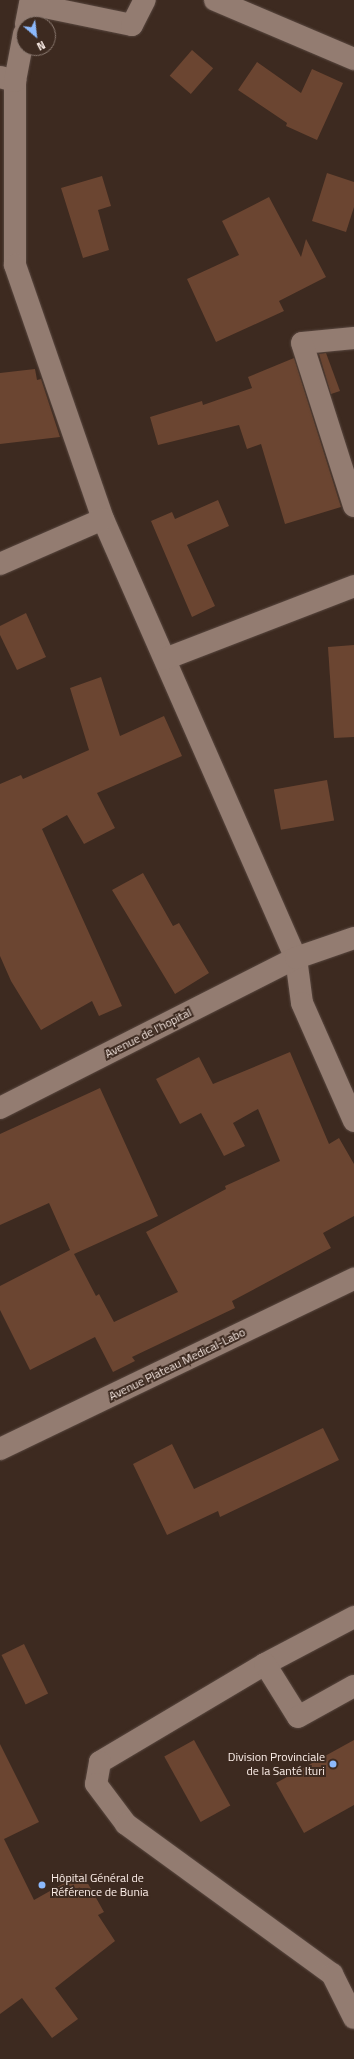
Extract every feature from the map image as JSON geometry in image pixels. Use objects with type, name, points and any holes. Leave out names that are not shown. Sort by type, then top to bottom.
[{"type":"street","points":[[28,16],[30,4],[132,25],[144,0]]},
{"type":"street","points":[[216,0],[354,59]]},
{"type":"street","points":[[16,55],[7,79],[15,265],[103,520],[296,958],[302,1003],[354,1121]]},
{"type":"street","points":[[354,338],[302,343],[354,506]]},
{"type":"street","points":[[0,564],[103,520]]},
{"type":"street","points":[[165,659],[354,586]]},
{"type":"street","name":"Avenue de l'hopital","points":[[1,1105],[296,958],[354,938]]},
{"type":"street","name":"Avenue Plateau Medical-Labo","points":[[0,1449],[354,1279]]},
{"type":"street","points":[[354,1617],[265,1664],[100,1762],[96,1784],[126,1824],[332,1974],[354,2018]]},
{"type":"street","points":[[265,1664],[298,1717],[354,1686]]},
{"type":"building","points":[[192,50],[213,68],[191,94],[170,76]]},
{"type":"building","points":[[257,62],[301,93],[312,69],[343,83],[317,140],[286,126],[287,123],[238,90]]},
{"type":"building","points":[[327,173],[354,182],[354,207],[346,232],[312,221]]},
{"type":"building","points":[[102,176],[111,206],[98,210],[109,250],[83,258],[61,188]]},
{"type":"building","points":[[269,197],[301,257],[306,239],[326,277],[279,301],[284,311],[216,342],[187,279],[239,255],[222,221]]},
{"type":"building","points":[[326,353],[340,391],[331,394],[319,354]]},
{"type":"building","points":[[294,358],[341,507],[285,524],[261,444],[247,449],[239,425],[158,445],[150,417],[202,401],[203,405],[252,388],[248,377]]},
{"type":"building","points":[[35,369],[37,380],[41,379],[60,437],[0,444],[0,373]]},
{"type":"building","points":[[218,500],[229,526],[187,545],[215,606],[192,617],[151,521],[172,512],[175,519]]},
{"type":"building","points":[[26,613],[46,657],[17,670],[0,635],[0,626]]},
{"type":"building","points":[[354,645],[354,737],[334,738],[328,647]]},
{"type":"building","points":[[101,677],[120,736],[164,716],[182,756],[97,793],[115,828],[84,844],[67,815],[42,829],[122,1006],[99,1016],[92,1001],[41,1030],[11,981],[0,956],[0,784],[21,775],[23,779],[89,750],[70,688]]},
{"type":"building","points":[[327,780],[334,820],[281,830],[274,789]]},
{"type":"building","points":[[143,873],[173,926],[179,923],[209,973],[175,994],[112,890]]},
{"type":"building","points":[[290,1052],[329,1144],[339,1138],[354,1164],[354,1216],[323,1233],[331,1248],[232,1301],[235,1308],[132,1357],[135,1361],[113,1372],[95,1337],[30,1370],[0,1310],[0,1286],[70,1250],[49,1203],[0,1225],[0,1134],[100,1088],[158,1216],[74,1254],[96,1296],[99,1294],[114,1322],[178,1292],[146,1232],[226,1189],[225,1186],[280,1161],[258,1109],[233,1123],[245,1146],[224,1156],[201,1113],[180,1124],[156,1079],[199,1057],[213,1084]]},
{"type":"building","points":[[323,1428],[339,1460],[220,1517],[218,1511],[167,1535],[133,1464],[172,1444],[194,1489]]},
{"type":"building","points":[[24,1644],[48,1693],[26,1704],[2,1655]]},
{"type":"building","points":[[194,1740],[230,1806],[201,1822],[164,1756]]},
{"type":"building","name":"Division Provinciale de la Santé Ituri","points":[[354,1740],[354,1805],[304,1833],[276,1783]]},
{"type":"building","points":[[0,1744],[39,1822],[4,1839],[34,1900],[82,1873],[104,1912],[98,1915],[115,1941],[55,1988],[78,2019],[52,2038],[22,1998],[0,2014]]},
{"type":"place","name":"Division Provinciale de la Santé Ituri","points":[[333,1764]]},
{"type":"place","name":"Hôpital Général de Référence de Bunia","points":[[42,1885]]}]
